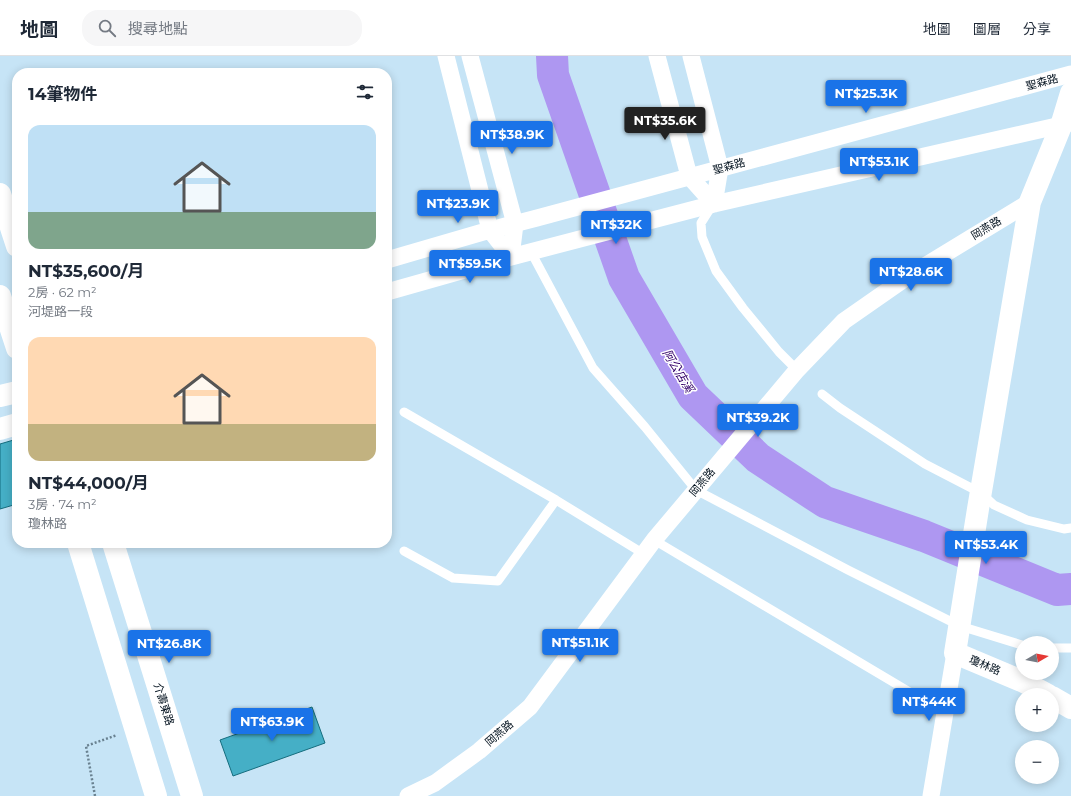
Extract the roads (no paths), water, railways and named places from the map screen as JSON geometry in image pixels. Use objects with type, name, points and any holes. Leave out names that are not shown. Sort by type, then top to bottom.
[{"type":"street","points":[[446,56],[490,230],[512,257]]},
{"type":"street","points":[[470,56],[515,224],[512,257]]},
{"type":"street","points":[[657,56],[689,176],[714,204]]},
{"type":"street","points":[[691,56],[720,168],[714,204]]},
{"type":"street","name":"聖森路","points":[[392,259],[490,230],[1071,74]]},
{"type":"street","points":[[979,501],[1030,202],[1066,124],[1071,93]]},
{"type":"street","points":[[392,291],[538,250],[714,204],[1066,124]]},
{"type":"street","points":[[0,194],[12,231]]},
{"type":"street","name":"岡燕路","points":[[408,796],[435,783],[479,751],[530,707],[654,540],[793,374],[844,321],[910,275],[1030,202]]},
{"type":"street","points":[[0,296],[12,333]]},
{"type":"street","points":[[0,396],[12,393]]},
{"type":"street","points":[[0,429],[12,425]]},
{"type":"street","name":"瓊林路","points":[[979,501],[955,653],[1035,688]]},
{"type":"street","points":[[80,548],[156,796]]},
{"type":"street","name":"介壽東路","points":[[116,548],[192,796]]},
{"type":"street","points":[[931,796],[955,653]]},
{"type":"street","points":[[1059,701],[1071,708]]},
{"type":"lane","points":[[714,204],[701,223],[702,237],[716,271],[793,374]]},
{"type":"lane","points":[[538,250],[593,368],[645,427],[701,484],[848,570],[960,620],[1015,642]]},
{"type":"lane","points":[[822,394],[840,408],[979,501],[994,505],[1027,520],[1064,529],[1071,528]]},
{"type":"lane","points":[[404,412],[556,500],[644,554]]},
{"type":"lane","points":[[404,551],[453,578],[498,581],[556,500]]},
{"type":"lane","points":[[654,540],[945,713]]},
{"type":"lane","points":[[1059,648],[1071,648]]},
{"type":"waterway","name":"阿公店溪","points":[[552,56],[553,75],[624,278],[693,396],[758,458],[825,502],[924,536],[1057,590],[1071,589]]}]
